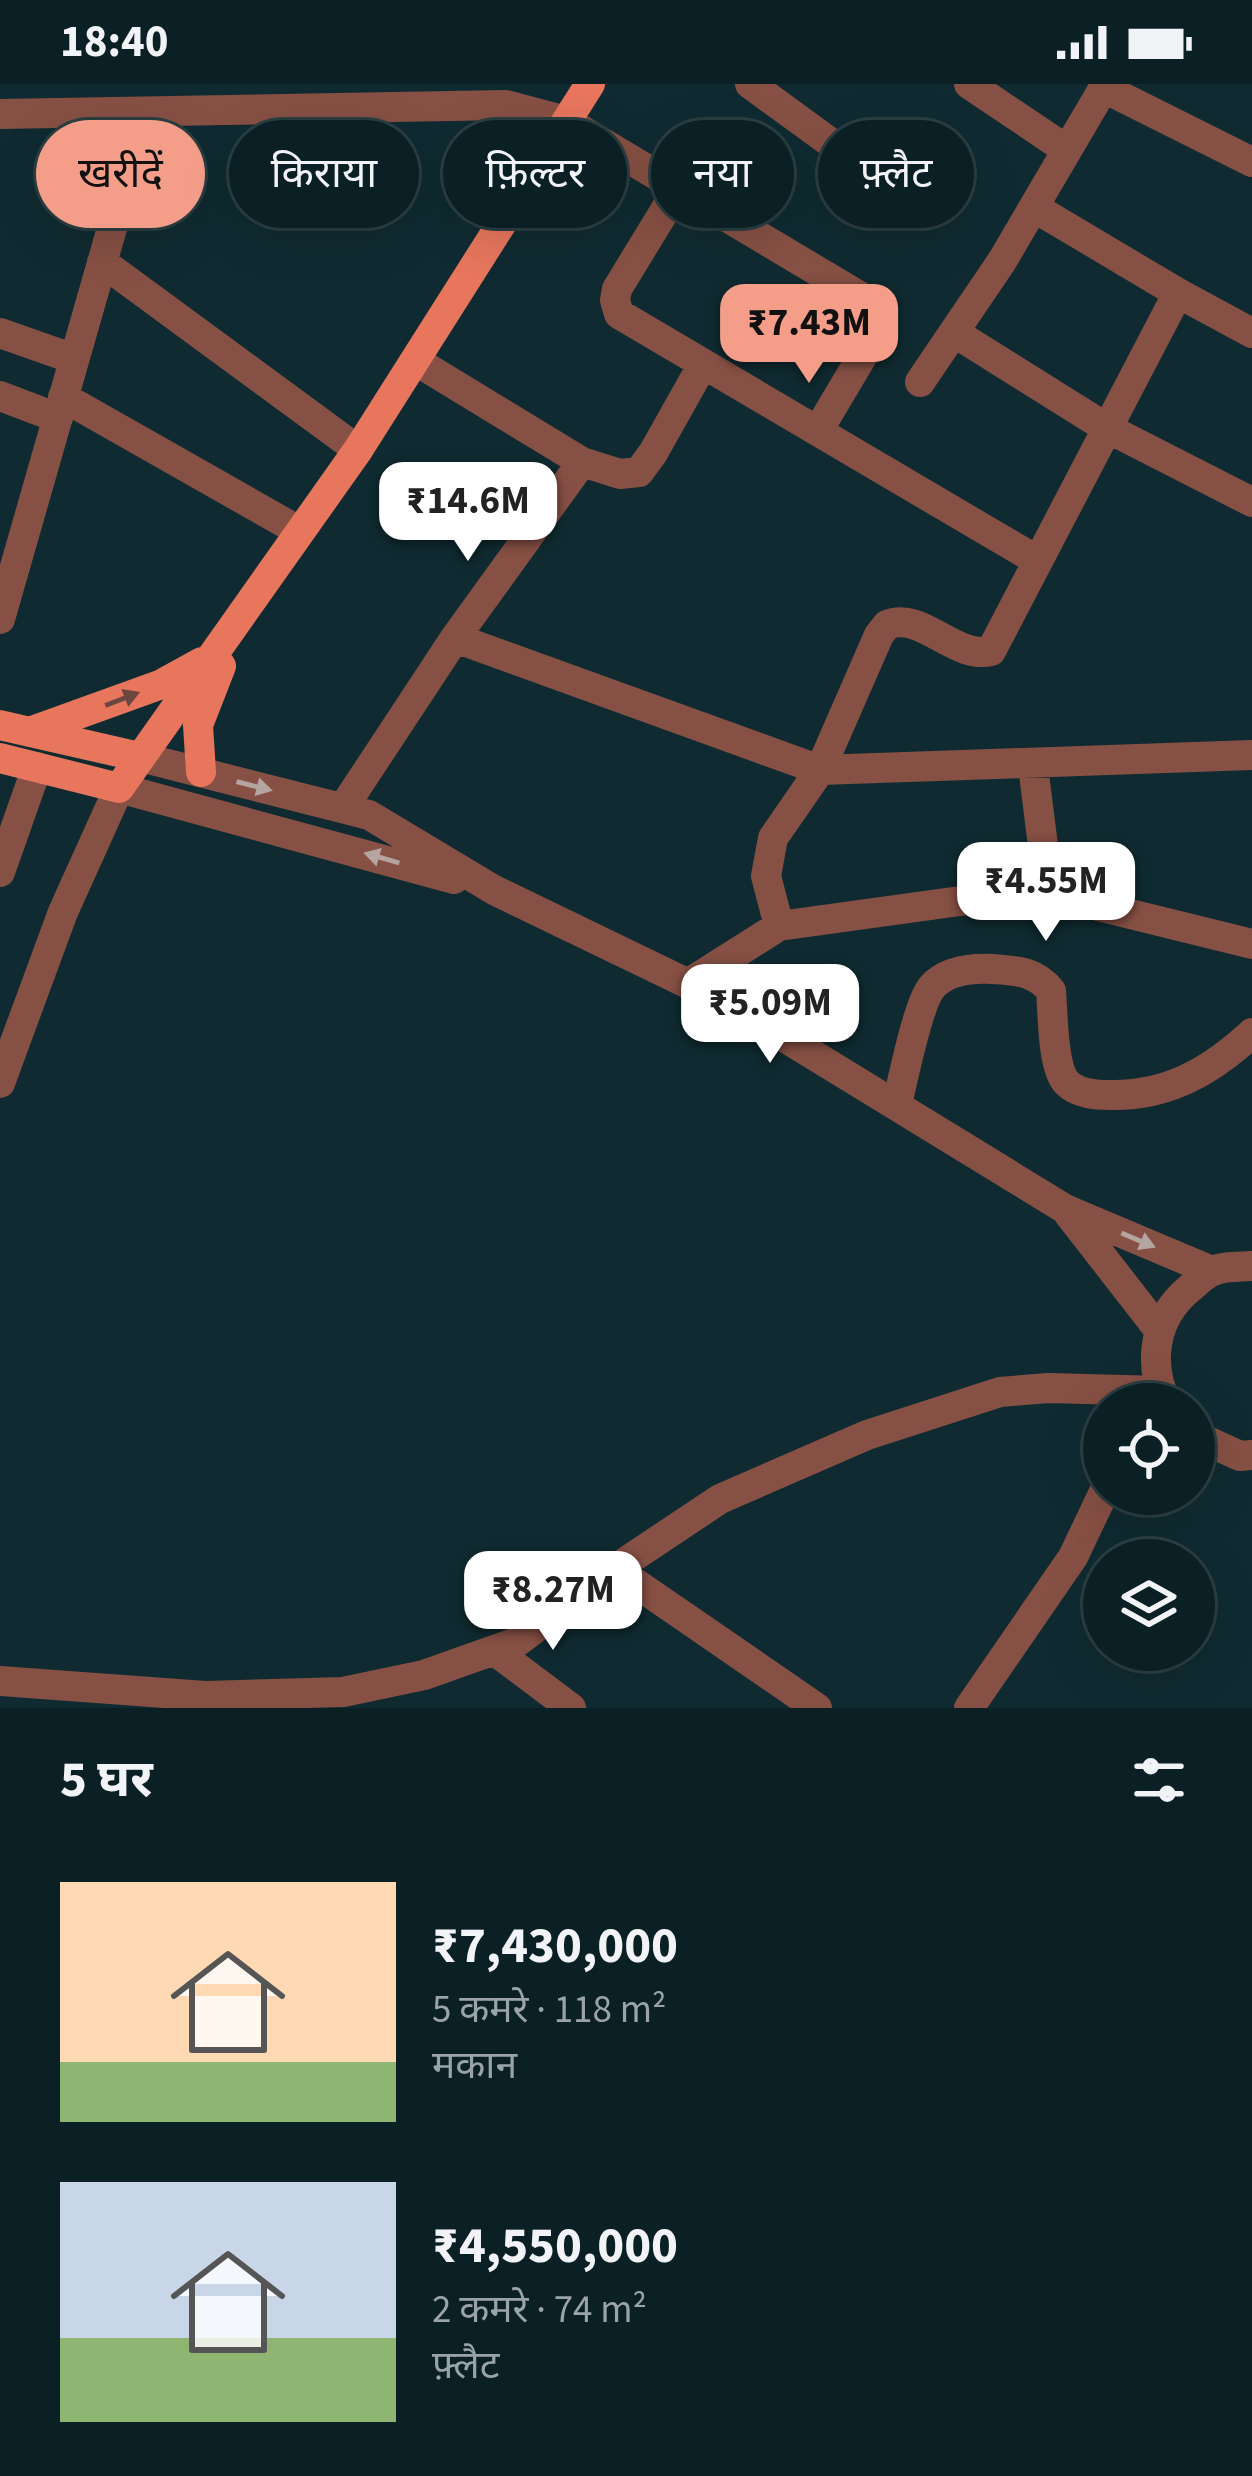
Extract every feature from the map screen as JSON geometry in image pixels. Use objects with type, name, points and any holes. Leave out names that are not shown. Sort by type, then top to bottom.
[{"type":"main road","points":[[567,120],[590,84]]},
{"type":"main road","points":[[0,758],[119,788],[358,450],[499,228]]},
{"type":"main road","points":[[200,772],[198,725],[240,616]]},
{"type":"main road","points":[[15,728],[162,684],[210,658]]},
{"type":"main road","points":[[15,728],[140,757]]},
{"type":"street","points":[[750,84],[818,134]]},
{"type":"street","points":[[969,84],[1067,149]]},
{"type":"street","points":[[920,382],[1035,208],[1105,86],[1252,162]]},
{"type":"street","points":[[0,114],[506,105],[559,120]]},
{"type":"street","points":[[0,619],[145,113]]},
{"type":"street","points":[[1035,208],[1252,333]]},
{"type":"street","points":[[653,228],[614,300],[619,314],[1038,561]]},
{"type":"street","points":[[745,228],[881,309],[879,328],[819,429]]},
{"type":"street","points":[[102,262],[358,450]]},
{"type":"street","points":[[778,926],[766,876],[773,838],[820,770],[879,635],[895,621],[905,622],[973,652],[991,650],[1178,292]]},
{"type":"street","points":[[0,333],[74,359]]},
{"type":"street","points":[[955,333],[1105,427],[1252,502]]},
{"type":"street","points":[[416,361],[582,462],[620,474],[639,472],[703,364]]},
{"type":"street","points":[[0,396],[60,408],[299,531]]},
{"type":"street","points":[[343,808],[455,638],[582,462]]},
{"type":"street","points":[[455,638],[820,770],[1252,755]]},
{"type":"street","points":[[140,757],[370,815],[494,890],[732,1005],[1065,1209],[1212,1271],[1252,1266]]},
{"type":"street","points":[[1033,766],[1048,894]]},
{"type":"street","points":[[0,872],[37,767]]},
{"type":"street","points":[[0,1083],[63,912],[119,788],[494,890]]},
{"type":"street","points":[[689,983],[778,926],[1048,894],[1252,944]]},
{"type":"street","points":[[897,1104],[927,994],[949,975],[978,969],[1035,974],[1044,982],[1051,992],[1059,1070],[1067,1084],[1091,1095],[1133,1095],[1198,1076],[1252,1033]]},
{"type":"street","points":[[1065,1209],[1159,1330]]},
{"type":"street","points":[[1156,1383],[1159,1330],[1173,1302],[1212,1271]]},
{"type":"street","points":[[0,1681],[337,1700],[495,1652],[544,1626],[615,1570],[720,1499],[867,1435],[1000,1392],[1083,1391]]},
{"type":"street","points":[[1215,1443],[1246,1455],[1252,1486]]},
{"type":"street","points":[[969,1708],[1073,1557],[1093,1515]]},
{"type":"street","points":[[615,1570],[817,1708]]},
{"type":"street","points":[[495,1652],[571,1708]]}]
